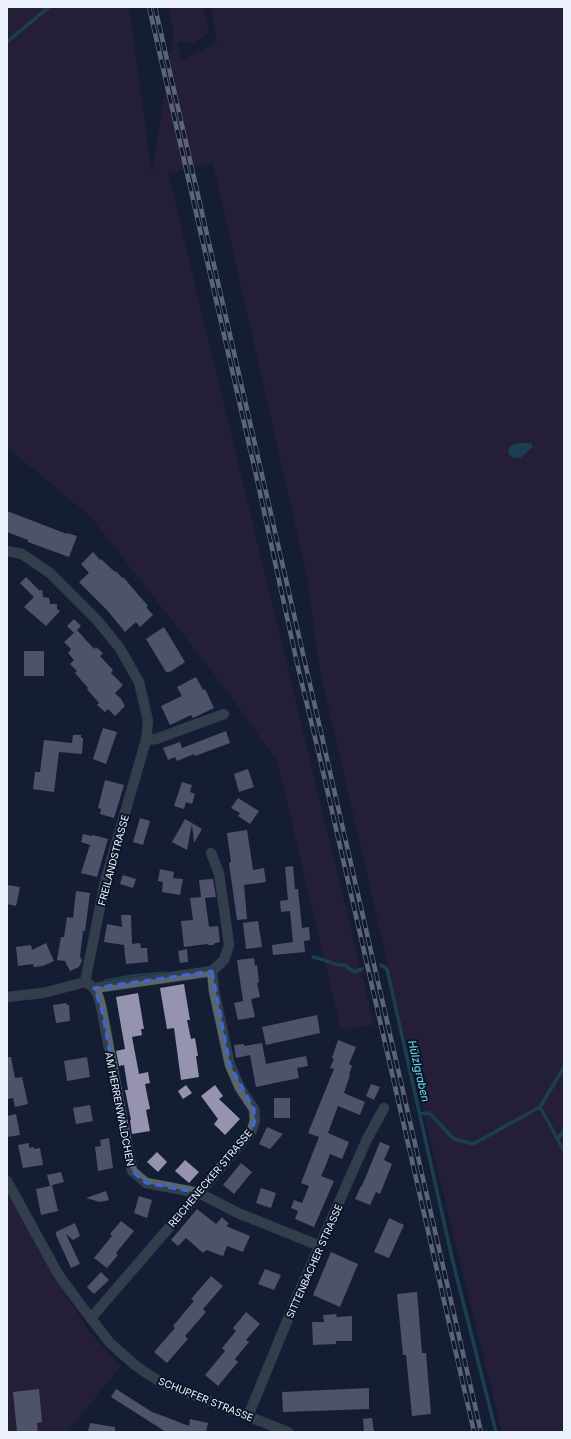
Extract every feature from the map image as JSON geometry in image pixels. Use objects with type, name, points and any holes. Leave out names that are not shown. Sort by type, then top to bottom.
[{"type":"street","name":"FREILANDSTRASSE","points":[[7,551],[22,554],[50,573],[97,620],[119,647],[139,682],[148,721],[146,740],[105,882],[85,982]]},
{"type":"street","points":[[146,740],[156,739],[224,714]]},
{"type":"street","points":[[7,997],[43,993],[85,982],[94,988],[212,971],[224,960],[229,945],[218,873],[211,853]]},
{"type":"street","name":"REICHENECKER STRASSE","points":[[91,1318],[200,1193],[252,1130],[255,1120],[254,1109],[240,1088],[230,1065],[214,991],[212,971]]},
{"type":"street","name":"AM HERRENWÄLDCHEN","points":[[94,988],[97,992],[102,1010],[132,1171],[146,1183],[200,1193],[238,1213],[320,1246]]},
{"type":"street","name":"SITTENBACHER STRASSE","points":[[248,1416],[297,1297],[367,1139],[384,1108]]},
{"type":"street","name":"SCHUPFER STRASSE","points":[[7,1181],[58,1274],[110,1343],[135,1365],[163,1383],[288,1432]]},
{"type":"highlighted area","points":[[212,971],[230,1065],[254,1109],[255,1120],[252,1130],[199,1193],[146,1183],[132,1171],[102,1011],[94,988]]},
{"type":"shaded area","points":[[7,7],[129,7],[152,175],[174,32],[168,7],[202,7],[209,32],[194,43],[177,42],[182,61],[217,42],[211,7],[564,7],[564,1432],[502,1432],[400,1017],[319,666],[307,576],[213,163],[168,173],[374,1025],[341,1030],[277,760],[211,670],[90,516],[7,447]]},
{"type":"shaded area","points":[[531,443],[533,447],[520,458],[511,457],[508,452],[509,448],[513,444]]},
{"type":"shaded area","points":[[7,1192],[59,1284],[89,1332],[121,1366],[67,1432],[7,1432]]},
{"type":"building","points":[[7,511],[67,534],[77,536],[69,557],[28,542],[28,540],[7,532]]},
{"type":"building","points":[[93,552],[100,560],[101,559],[115,572],[116,571],[122,578],[123,577],[148,606],[146,607],[153,615],[140,627],[136,622],[125,632],[107,610],[79,582],[89,573],[81,564]]},
{"type":"building","points":[[26,577],[40,591],[42,589],[43,597],[49,598],[50,604],[57,604],[57,609],[60,611],[46,626],[24,607],[34,597],[20,583]]},
{"type":"building","points":[[74,619],[81,626],[74,633],[67,626]]},
{"type":"building","points":[[164,627],[185,662],[170,672],[166,672],[146,639]]},
{"type":"building","points":[[77,630],[94,649],[96,647],[103,653],[100,656],[113,670],[111,673],[123,685],[115,693],[125,706],[115,716],[108,709],[105,712],[97,705],[99,703],[75,673],[77,671],[70,664],[74,660],[68,653],[71,649],[64,642]]},
{"type":"building","points":[[24,651],[44,651],[44,676],[24,676]]},
{"type":"building","points":[[196,677],[203,690],[205,689],[214,708],[193,718],[191,715],[170,725],[161,706],[182,696],[177,687]]},
{"type":"building","points":[[103,728],[117,732],[106,764],[93,759]]},
{"type":"building","points":[[226,731],[230,743],[177,761],[175,757],[168,760],[163,748],[180,742],[182,748]]},
{"type":"building","points":[[73,735],[81,735],[81,738],[83,738],[82,754],[59,752],[54,792],[33,789],[35,772],[40,772],[44,740],[72,743]]},
{"type":"building","points":[[248,769],[254,787],[239,792],[234,774]]},
{"type":"building","points":[[105,780],[124,785],[114,818],[100,814],[101,809],[98,808]]},
{"type":"building","points":[[182,782],[192,785],[190,792],[195,794],[192,804],[186,802],[184,809],[174,806]]},
{"type":"building","points":[[238,798],[259,811],[250,824],[238,816],[240,813],[231,808]]},
{"type":"building","points":[[140,818],[150,821],[143,845],[133,842]]},
{"type":"building","points":[[185,819],[202,829],[194,843],[192,824],[187,850],[172,842]]},
{"type":"building","points":[[247,830],[253,870],[264,868],[266,882],[244,885],[247,919],[237,920],[229,863],[231,862],[227,833]]},
{"type":"building","points":[[83,834],[108,839],[97,877],[81,873],[90,845],[81,842]]},
{"type":"building","points":[[293,866],[295,889],[298,889],[302,928],[309,927],[310,940],[304,941],[305,952],[273,955],[272,945],[293,942],[290,911],[281,912],[280,901],[288,900],[285,867]]},
{"type":"building","points":[[160,869],[174,872],[173,878],[183,879],[180,895],[162,892],[163,882],[158,881]]},
{"type":"building","points":[[123,875],[136,879],[133,888],[120,884]]},
{"type":"building","points":[[213,879],[216,897],[205,898],[209,927],[218,926],[220,942],[213,945],[207,944],[184,947],[181,921],[193,920],[190,898],[201,897],[199,880]]},
{"type":"building","points":[[7,885],[20,887],[16,906],[7,904]]},
{"type":"building","points":[[76,891],[90,893],[80,956],[82,961],[79,967],[70,971],[65,961],[57,960],[61,937],[64,937],[67,917],[73,918]]},
{"type":"building","points":[[121,915],[131,915],[132,944],[140,943],[141,948],[147,948],[148,962],[126,964],[124,945],[104,942],[107,924],[122,927]]},
{"type":"building","points":[[258,921],[262,947],[246,949],[243,923]]},
{"type":"building","points":[[46,943],[54,961],[43,966],[34,967],[33,964],[18,966],[16,947],[31,945],[32,950]]},
{"type":"building","points":[[187,949],[188,962],[180,963],[178,951]]},
{"type":"building","points":[[254,958],[255,966],[257,965],[259,982],[257,983],[260,997],[251,999],[255,1017],[238,1020],[234,1003],[243,1001],[237,960]]},
{"type":"building","points":[[184,984],[190,1020],[187,1020],[191,1039],[195,1038],[199,1077],[181,1080],[174,1028],[167,1029],[160,988]]},
{"type":"building","points":[[138,993],[144,1029],[141,1029],[142,1035],[132,1037],[139,1074],[148,1072],[150,1083],[145,1084],[150,1109],[146,1110],[150,1131],[132,1134],[131,1120],[125,1090],[128,1090],[124,1065],[119,1066],[116,1051],[125,1049],[116,997]]},
{"type":"building","points":[[66,1003],[69,1005],[70,1021],[56,1023],[53,1005]]},
{"type":"building","points":[[317,1015],[320,1033],[266,1045],[262,1027]]},
{"type":"building","points":[[338,1040],[356,1047],[349,1064],[352,1066],[344,1093],[365,1102],[360,1115],[338,1106],[328,1133],[349,1142],[342,1159],[330,1154],[321,1176],[334,1181],[314,1227],[295,1219],[298,1211],[291,1208],[294,1200],[302,1203],[309,1186],[301,1183],[319,1137],[308,1133],[334,1069],[330,1068],[334,1059],[332,1058]]},
{"type":"building","points":[[262,1043],[266,1064],[306,1056],[308,1066],[297,1068],[299,1078],[256,1087],[250,1055],[236,1058],[234,1045],[244,1044],[244,1046]]},
{"type":"building","points":[[7,1057],[11,1057],[15,1078],[22,1077],[28,1104],[15,1107],[13,1098],[7,1099]]},
{"type":"building","points":[[87,1057],[90,1077],[67,1081],[64,1061]]},
{"type":"building","points":[[371,1084],[380,1087],[374,1100],[366,1096]]},
{"type":"building","points":[[186,1085],[192,1093],[183,1099],[178,1091]]},
{"type":"building","points":[[215,1085],[223,1096],[219,1099],[240,1119],[225,1135],[214,1124],[218,1119],[201,1096]]},
{"type":"building","points":[[274,1098],[290,1098],[290,1118],[274,1118]]},
{"type":"building","points":[[90,1105],[93,1121],[76,1124],[73,1108]]},
{"type":"building","points":[[16,1114],[20,1135],[7,1137],[7,1116]]},
{"type":"building","points":[[267,1127],[283,1134],[270,1149],[259,1144]]},
{"type":"building","points":[[109,1138],[113,1168],[98,1171],[95,1147],[101,1146],[100,1140]]},
{"type":"building","points":[[380,1142],[390,1146],[384,1160],[392,1164],[380,1194],[376,1192],[370,1205],[355,1199]]},
{"type":"building","points":[[29,1143],[29,1148],[40,1148],[43,1165],[23,1168],[18,1145]]},
{"type":"building","points":[[157,1152],[167,1162],[158,1172],[147,1162]]},
{"type":"building","points":[[185,1160],[199,1172],[189,1183],[175,1171]]},
{"type":"building","points":[[241,1163],[252,1172],[234,1194],[223,1185]]},
{"type":"building","points":[[61,1172],[64,1182],[52,1185],[58,1211],[41,1215],[36,1189],[50,1186],[47,1175]]},
{"type":"building","points":[[261,1188],[276,1193],[271,1208],[256,1203]]},
{"type":"building","points":[[106,1191],[109,1200],[100,1202],[86,1198]]},
{"type":"building","points":[[139,1196],[152,1200],[147,1218],[134,1213]]},
{"type":"building","points":[[197,1209],[216,1224],[222,1217],[229,1224],[226,1226],[250,1236],[243,1252],[227,1246],[223,1256],[206,1250],[203,1253],[186,1238],[178,1246],[171,1240]]},
{"type":"building","points":[[389,1218],[404,1225],[389,1258],[374,1252]]},
{"type":"building","points":[[121,1221],[134,1231],[116,1253],[118,1255],[107,1268],[94,1258],[112,1236],[110,1234]]},
{"type":"building","points":[[75,1223],[80,1236],[73,1240],[66,1234],[80,1264],[71,1268],[56,1232]]},
{"type":"building","points":[[331,1252],[358,1264],[340,1307],[313,1295]]},
{"type":"building","points":[[265,1269],[281,1275],[274,1290],[258,1284]]},
{"type":"building","points":[[101,1272],[109,1280],[94,1294],[87,1287]]},
{"type":"building","points":[[211,1276],[223,1286],[203,1309],[206,1312],[185,1336],[188,1339],[167,1363],[154,1352],[175,1328],[173,1326],[194,1301],[191,1299]]},
{"type":"building","points":[[417,1292],[422,1353],[426,1353],[431,1414],[412,1416],[406,1355],[403,1355],[397,1294]]},
{"type":"building","points":[[246,1312],[260,1324],[246,1340],[249,1342],[235,1359],[238,1362],[218,1386],[205,1375],[225,1351],[222,1348],[236,1331],[233,1328]]},
{"type":"building","points":[[337,1314],[336,1317],[352,1316],[352,1341],[336,1341],[336,1344],[313,1345],[312,1322],[324,1322],[323,1315]]},
{"type":"building","points":[[369,1388],[369,1409],[283,1412],[282,1392]]},
{"type":"building","points":[[39,1389],[42,1422],[37,1423],[38,1432],[17,1432],[13,1392]]},
{"type":"building","points":[[116,1389],[152,1412],[189,1426],[190,1419],[208,1423],[206,1432],[166,1432],[111,1397]]},
{"type":"building","points":[[372,1418],[374,1432],[364,1432],[363,1419]]},
{"type":"building","points":[[90,1423],[115,1427],[115,1432],[88,1432]]},
{"type":"waterway","points":[[7,42],[49,7]]},
{"type":"waterway","name":"Hülzlgraben","points":[[313,957],[336,964],[345,965],[354,972],[362,969]]},
{"type":"waterway","points":[[381,965],[387,969],[452,1258],[496,1432]]},
{"type":"waterway","name":"Hülzlgraben","points":[[105,981],[164,973]]},
{"type":"waterway","points":[[540,1107],[564,1067]]},
{"type":"waterway","name":"Hülzlgraben","points":[[420,1114],[429,1113],[454,1139],[473,1144],[540,1107],[564,1151]]},
{"type":"waterway","points":[[557,1139],[564,1131]]},
{"type":"railway","points":[[149,7],[258,484],[297,663],[474,1432]]},
{"type":"railway","points":[[155,7],[481,1432]]}]
